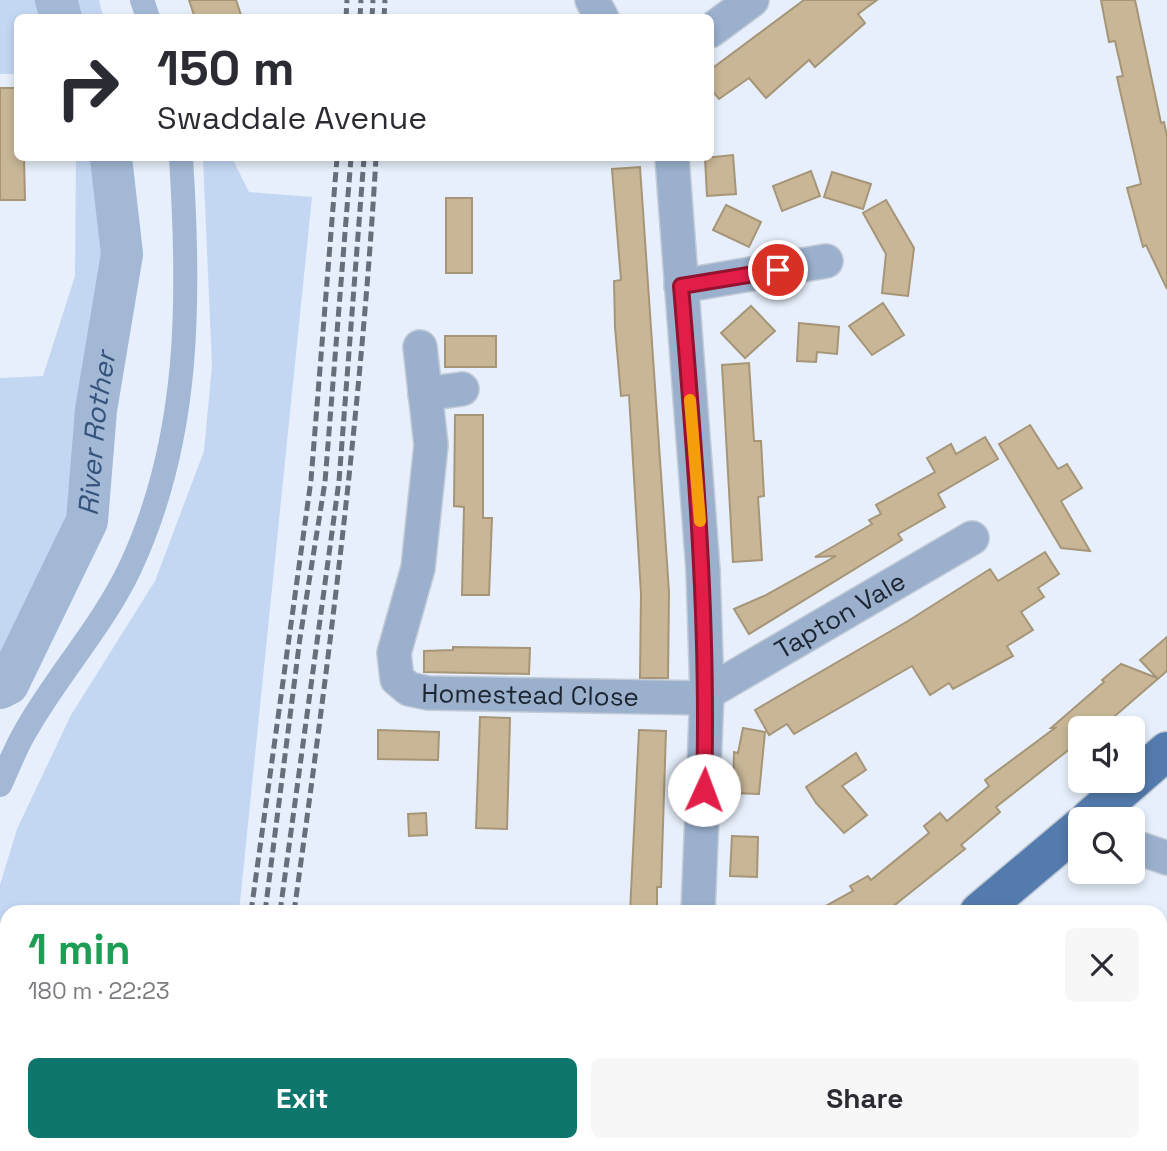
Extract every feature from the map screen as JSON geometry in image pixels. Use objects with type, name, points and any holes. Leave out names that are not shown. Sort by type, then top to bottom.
[{"type":"main road","points":[[1104,807],[1167,751]]},
{"type":"main road","points":[[987,905],[1068,838]]},
{"type":"street","points":[[714,28],[752,0]]},
{"type":"street","points":[[672,161],[704,570],[707,695],[698,905]]},
{"type":"street","points":[[681,286],[826,261]]},
{"type":"street","name":"Homestead Close","points":[[420,347],[431,445],[416,578],[394,653],[397,679],[409,689],[428,693],[707,695]]},
{"type":"street","points":[[425,394],[462,389]]},
{"type":"street","name":"Tapton Vale","points":[[707,695],[972,538]]},
{"type":"street","points":[[1145,850],[1167,858]]},
{"type":"shaded area","points":[[0,0],[99,0],[102,14],[14,14],[14,74],[0,74]]},
{"type":"shaded area","points":[[76,161],[123,161],[131,249],[91,494],[14,681],[0,705],[0,378],[43,376],[75,276]]},
{"type":"shaded area","points":[[203,161],[234,161],[249,192],[312,197],[240,905],[0,905],[0,885],[17,829],[71,715],[155,581],[204,451],[212,366]]},
{"type":"building","points":[[189,0],[236,0],[241,14],[194,14]]},
{"type":"building","points":[[804,0],[877,0],[858,14],[865,23],[815,67],[809,60],[766,98],[749,78],[719,99],[714,93],[714,67]]},
{"type":"building","points":[[1101,0],[1135,0],[1161,123],[1164,122],[1167,136],[1167,289],[1146,245],[1143,247],[1127,188],[1141,184],[1117,77],[1123,76],[1115,41],[1109,42]]},
{"type":"building","points":[[0,88],[14,88],[14,161],[24,161],[25,200],[0,200]]},
{"type":"building","points":[[733,155],[736,194],[707,196],[705,161],[714,161],[714,157]]},
{"type":"building","points":[[640,167],[669,592],[668,678],[640,678],[641,594],[629,395],[621,396],[615,327],[614,281],[621,280],[612,169]]},
{"type":"building","points":[[811,171],[820,196],[782,211],[773,186]]},
{"type":"building","points":[[832,172],[871,184],[863,209],[824,197]]},
{"type":"building","points":[[446,198],[472,198],[472,273],[446,273]]},
{"type":"building","points":[[886,200],[914,248],[908,296],[882,293],[886,254],[863,213]]},
{"type":"building","points":[[726,205],[761,222],[749,247],[713,230]]},
{"type":"building","points":[[883,303],[904,335],[872,355],[849,326]]},
{"type":"building","points":[[751,306],[775,331],[745,358],[721,333]]},
{"type":"building","points":[[799,323],[839,327],[837,354],[817,352],[816,362],[797,361]]},
{"type":"building","points":[[445,336],[496,336],[496,367],[445,367]]},
{"type":"building","points":[[749,363],[754,441],[761,441],[764,496],[758,497],[762,560],[733,562],[722,365]]},
{"type":"building","points":[[455,415],[483,415],[483,518],[492,518],[489,595],[462,595],[464,507],[454,506]]},
{"type":"building","points":[[1030,425],[1058,469],[1067,464],[1082,488],[1061,501],[1090,551],[1061,548],[999,444]]},
{"type":"building","points":[[985,437],[998,459],[938,494],[945,507],[898,534],[902,540],[749,634],[734,609],[764,596],[836,556],[815,557],[872,524],[869,520],[881,514],[876,505],[935,472],[927,458],[951,444],[956,454]]},
{"type":"building","points":[[1045,552],[1059,574],[1038,588],[1044,597],[1021,612],[1033,630],[1007,646],[1013,656],[953,689],[949,683],[930,695],[912,666],[794,734],[787,724],[769,735],[755,710],[908,621],[990,569],[998,581]]},
{"type":"building","points":[[1167,637],[1167,671],[1115,716],[1068,716],[1068,750],[996,807],[1000,812],[961,845],[965,849],[895,905],[828,905],[853,891],[850,886],[868,876],[871,880],[929,833],[924,826],[940,813],[947,821],[989,786],[985,780],[1055,728],[1051,728],[1121,664],[1157,678],[1140,660]]},
{"type":"building","points":[[453,647],[530,648],[529,674],[424,672],[424,651],[453,650]]},
{"type":"building","points":[[480,717],[510,718],[507,829],[476,828]]},
{"type":"building","points":[[743,728],[765,732],[759,794],[733,793],[734,752],[738,753]]},
{"type":"building","points":[[378,730],[439,732],[438,760],[378,759]]},
{"type":"building","points":[[639,730],[666,731],[661,887],[657,887],[657,905],[630,905]]},
{"type":"building","points":[[856,753],[866,770],[842,786],[867,815],[844,833],[816,803],[806,787]]},
{"type":"building","points":[[426,813],[427,835],[409,836],[408,814]]},
{"type":"building","points":[[732,836],[758,837],[757,877],[730,876]]},
{"type":"waterway","name":"River Rother","points":[[56,0],[60,14]]},
{"type":"waterway","points":[[142,0],[147,14]]},
{"type":"waterway","name":"River Rother","points":[[0,688],[8,684],[87,521],[96,410],[122,254],[111,161]]},
{"type":"waterway","points":[[0,785],[18,745],[38,711],[119,590],[150,519],[165,469],[182,366],[185,315],[181,161]]},
{"type":"railway","points":[[346,14],[347,0]]},
{"type":"railway","points":[[360,14],[361,0]]},
{"type":"railway","points":[[372,14],[373,0]]},
{"type":"railway","points":[[384,14],[385,0]]},
{"type":"railway","points":[[252,905],[311,480],[337,161]]},
{"type":"railway","points":[[266,905],[300,638],[325,482],[351,161]]},
{"type":"railway","points":[[281,905],[339,481],[364,161]]},
{"type":"railway","points":[[295,905],[353,441],[376,161]]},
{"type":"slow traffic","points":[[690,400],[700,521]]},
{"type":"route","points":[[704,790],[707,693],[704,570],[681,286],[778,270]]}]
